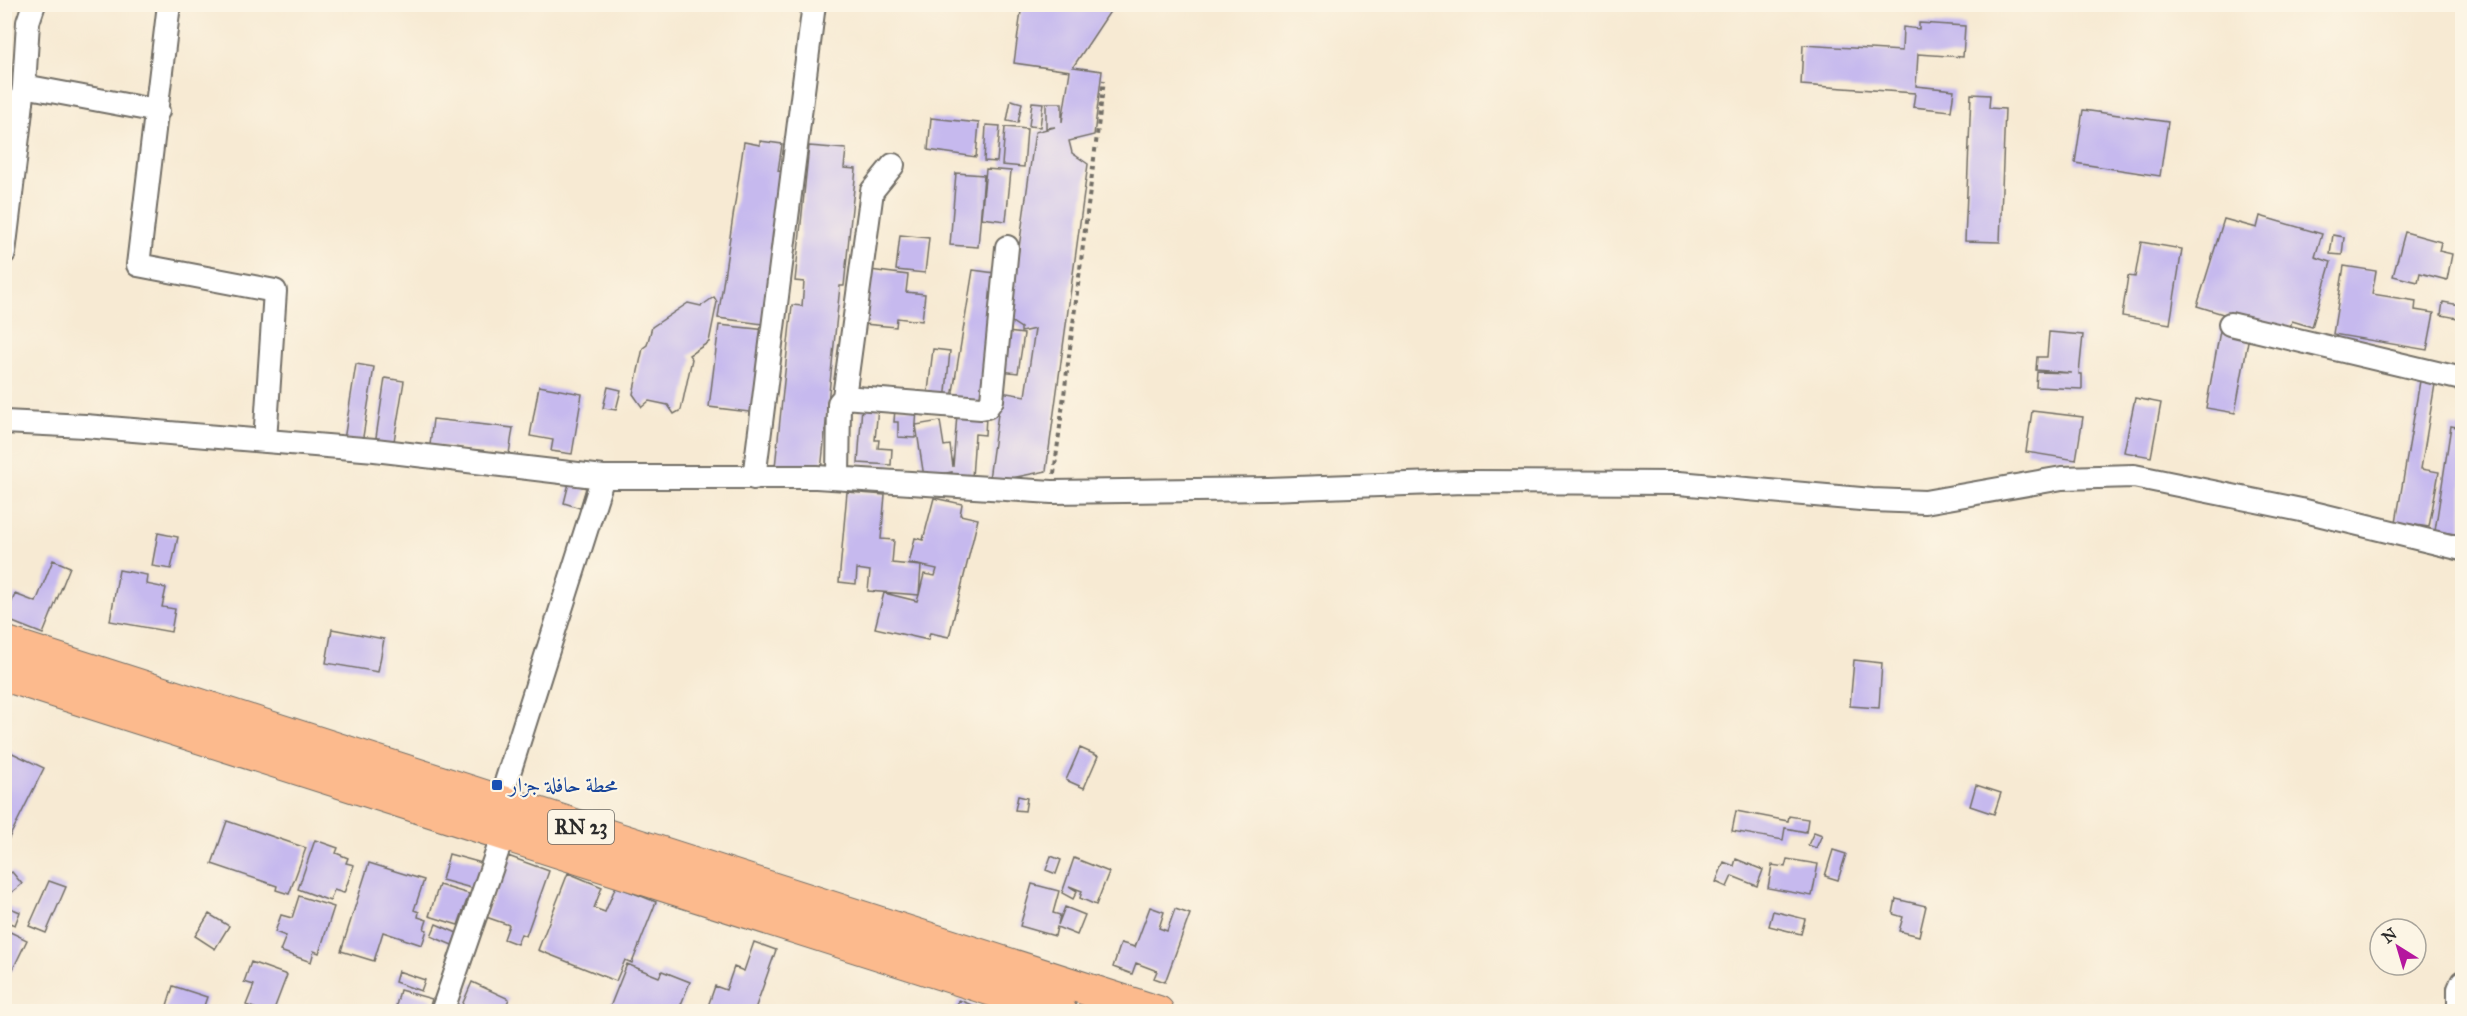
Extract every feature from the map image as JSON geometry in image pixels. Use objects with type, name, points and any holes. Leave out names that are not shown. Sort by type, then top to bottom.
[{"type":"highway","name":"RN 23","points":[[4,642],[1158,1011]]},
{"type":"highway","name":"RN 23","points":[[4,675],[1061,1011]]},
{"type":"street","points":[[4,253],[24,86],[28,22],[34,4]]},
{"type":"street","points":[[169,4],[138,265],[275,291],[265,441]]},
{"type":"street","points":[[754,478],[814,4]]},
{"type":"street","points":[[24,86],[158,111]]},
{"type":"street","points":[[838,478],[839,403],[844,397],[872,191],[894,165]]},
{"type":"street","points":[[844,397],[987,407],[992,400],[1007,247]]},
{"type":"street","points":[[2230,324],[2463,378]]},
{"type":"street","points":[[4,422],[85,426],[375,450],[603,477],[838,478],[1052,492],[1257,489],[1463,482],[1679,483],[1872,500],[1925,502],[2062,478],[2134,476],[2301,510],[2463,549]]},
{"type":"street","points":[[500,801],[603,477]]},
{"type":"street","points":[[442,1011],[503,835]]},
{"type":"street","points":[[2459,1011],[2459,989],[2463,982]]},
{"type":"path","points":[[1052,492],[1104,80]]},
{"type":"building","points":[[1022,4],[1115,4],[1073,67],[1102,71],[1094,135],[1069,141],[1072,153],[1088,164],[1046,471],[1002,480],[989,479],[1001,392],[1025,396],[1035,329],[1021,332],[1021,328],[1009,320],[1035,132],[1055,127],[1046,128],[1046,103],[1062,103],[1062,122],[1070,71],[1014,63]]},
{"type":"building","points":[[1919,23],[1965,26],[1963,57],[1918,54],[1916,86],[1954,90],[1951,111],[1913,107],[1915,93],[1801,85],[1803,45],[1902,51],[1903,27],[1919,29]]},
{"type":"building","points":[[1971,94],[1990,95],[1989,108],[2005,109],[2000,242],[1965,241]]},
{"type":"building","points":[[1011,100],[1022,103],[1018,123],[1007,121]]},
{"type":"building","points":[[1032,102],[1043,103],[1040,127],[1029,126]]},
{"type":"building","points":[[2083,110],[2168,122],[2160,176],[2075,163]]},
{"type":"building","points":[[931,118],[979,123],[976,157],[928,150]]},
{"type":"building","points":[[986,125],[1000,126],[997,162],[984,161]]},
{"type":"building","points":[[1005,127],[1027,129],[1024,167],[1002,165]]},
{"type":"building","points":[[760,141],[782,144],[778,171],[792,173],[770,325],[718,318],[744,142],[760,145]]},
{"type":"building","points":[[809,146],[846,149],[844,168],[856,169],[844,286],[840,286],[821,471],[775,467],[792,305],[802,306],[804,282],[795,281]]},
{"type":"building","points":[[986,169],[1011,171],[1006,221],[981,218]]},
{"type":"building","points":[[956,173],[984,175],[978,247],[950,245]]},
{"type":"building","points":[[2260,216],[2322,234],[2315,257],[2331,262],[2312,327],[2292,321],[2288,334],[2197,306],[2224,219],[2257,228]]},
{"type":"building","points":[[2405,232],[2441,242],[2439,251],[2452,254],[2447,280],[2420,273],[2418,282],[2393,276]]},
{"type":"building","points":[[900,235],[929,238],[925,273],[896,270]]},
{"type":"building","points":[[2333,235],[2344,237],[2342,255],[2330,254]]},
{"type":"building","points":[[2141,242],[2182,249],[2170,324],[2122,316],[2128,276],[2135,277]]},
{"type":"building","points":[[2344,266],[2376,271],[2372,294],[2416,301],[2415,310],[2434,313],[2427,350],[2333,334]]},
{"type":"building","points":[[870,270],[908,275],[906,292],[925,294],[922,321],[897,318],[896,327],[864,324]]},
{"type":"building","points":[[973,270],[1002,274],[981,403],[952,398]]},
{"type":"building","points":[[714,297],[717,302],[709,342],[689,355],[692,359],[681,410],[674,414],[668,405],[649,401],[642,407],[633,394],[643,348],[647,345],[652,327],[688,303],[701,306]]},
{"type":"building","points":[[2443,302],[2460,305],[2457,318],[2441,315]]},
{"type":"building","points":[[719,325],[767,330],[757,413],[709,407]]},
{"type":"building","points":[[2221,325],[2250,330],[2235,413],[2206,408]]},
{"type":"building","points":[[1007,332],[1024,334],[1018,373],[1001,371]]},
{"type":"building","points":[[2049,332],[2083,335],[2079,374],[2082,374],[2082,389],[2036,387],[2037,372],[2072,373],[2036,370],[2037,357],[2047,357]]},
{"type":"building","points":[[933,349],[950,351],[945,402],[927,400]]},
{"type":"building","points":[[356,364],[374,367],[362,443],[344,440]]},
{"type":"building","points":[[2421,375],[2436,378],[2421,469],[2439,472],[2429,527],[2396,522]]},
{"type":"building","points":[[385,378],[404,381],[393,447],[375,444]]},
{"type":"building","points":[[539,386],[582,394],[572,454],[551,451],[553,440],[530,436]]},
{"type":"building","points":[[608,387],[621,390],[616,410],[603,408]]},
{"type":"building","points":[[2135,398],[2161,403],[2151,457],[2124,452]]},
{"type":"building","points":[[862,406],[878,407],[875,440],[879,440],[878,448],[892,449],[891,465],[858,463]]},
{"type":"building","points":[[895,408],[917,409],[915,438],[898,437],[898,422],[894,422]]},
{"type":"building","points":[[2032,411],[2083,417],[2076,460],[2026,452]]},
{"type":"building","points":[[957,414],[986,416],[985,435],[975,434],[972,478],[952,477],[952,472],[924,477],[916,425],[940,421],[944,446],[950,445],[953,467]]},
{"type":"building","points":[[433,419],[513,428],[509,454],[430,445]]},
{"type":"building","points":[[2451,426],[2462,428],[2462,535],[2435,531]]},
{"type":"building","points":[[569,483],[586,488],[580,508],[564,503]]},
{"type":"building","points":[[847,492],[885,495],[881,539],[894,540],[892,563],[921,566],[919,595],[868,591],[870,571],[857,569],[856,584],[839,582]]},
{"type":"building","points":[[934,498],[962,504],[960,515],[978,519],[949,637],[930,633],[928,640],[875,628],[884,593],[917,601],[924,574],[935,576],[937,569],[909,563],[915,538],[923,540]]},
{"type":"building","points":[[158,533],[178,537],[171,569],[152,566]]},
{"type":"building","points":[[53,560],[70,567],[43,634],[5,619],[15,594],[36,602]]},
{"type":"building","points":[[119,570],[147,575],[146,584],[166,588],[162,607],[175,609],[171,632],[110,621]]},
{"type":"building","points":[[332,629],[384,639],[378,672],[326,663]]},
{"type":"building","points":[[1854,660],[1882,663],[1879,708],[1850,706]]},
{"type":"building","points":[[1080,748],[1098,756],[1084,788],[1066,780]]},
{"type":"building","points":[[4,749],[44,768],[4,848]]},
{"type":"building","points":[[1976,785],[2001,793],[1994,814],[1970,806]]},
{"type":"building","points":[[1018,796],[1027,798],[1025,811],[1015,810]]},
{"type":"building","points":[[1736,811],[1788,821],[1789,816],[1808,819],[1806,832],[1785,828],[1783,840],[1732,831]]},
{"type":"building","points":[[227,821],[306,848],[289,894],[276,890],[277,886],[212,864]]},
{"type":"building","points":[[1814,832],[1822,835],[1816,848],[1808,845]]},
{"type":"building","points":[[315,840],[338,848],[336,853],[348,858],[346,863],[354,865],[344,893],[334,890],[330,901],[298,889]]},
{"type":"building","points":[[1833,850],[1846,854],[1838,880],[1825,876]]},
{"type":"building","points":[[449,854],[482,863],[475,889],[442,880]]},
{"type":"building","points":[[508,856],[549,871],[526,936],[521,934],[517,944],[504,939],[509,925],[486,917]]},
{"type":"building","points":[[1051,856],[1061,860],[1056,874],[1046,870]]},
{"type":"building","points":[[1074,858],[1109,872],[1096,905],[1080,898],[1082,891],[1069,886],[1077,891],[1073,899],[1062,893]]},
{"type":"building","points":[[1736,859],[1763,870],[1757,886],[1732,876],[1727,887],[1716,882],[1724,862],[1734,866]]},
{"type":"building","points":[[1787,859],[1818,864],[1812,896],[1768,888],[1772,865],[1785,867]]},
{"type":"building","points":[[369,863],[424,880],[414,910],[419,912],[418,917],[427,920],[424,929],[427,930],[422,945],[383,932],[374,961],[341,951]]},
{"type":"building","points":[[12,872],[22,884],[7,896],[4,893],[4,878]]},
{"type":"building","points":[[568,873],[602,887],[594,908],[605,912],[616,886],[656,902],[632,963],[625,960],[616,981],[538,950]]},
{"type":"building","points":[[49,881],[66,887],[46,933],[29,926]]},
{"type":"building","points":[[1032,884],[1059,891],[1053,913],[1060,915],[1058,925],[1065,907],[1085,915],[1077,935],[1057,927],[1055,936],[1020,926]]},
{"type":"building","points":[[439,885],[469,894],[458,925],[429,916]]},
{"type":"building","points":[[299,896],[334,907],[319,953],[314,951],[311,962],[280,951],[286,936],[275,932],[281,915],[292,918]]},
{"type":"building","points":[[1896,899],[1926,906],[1919,936],[1899,931],[1903,917],[1893,914]]},
{"type":"building","points":[[8,907],[20,912],[15,925],[4,921]]},
{"type":"building","points":[[1150,907],[1164,912],[1159,928],[1167,931],[1175,909],[1190,914],[1165,982],[1154,978],[1157,971],[1136,963],[1132,974],[1113,967],[1121,943],[1135,947]]},
{"type":"building","points":[[1773,911],[1805,919],[1801,934],[1769,926]]},
{"type":"building","points":[[209,914],[229,926],[215,949],[195,936]]},
{"type":"building","points":[[436,924],[457,933],[452,945],[431,936]]},
{"type":"building","points":[[4,929],[27,940],[12,971],[4,967]]},
{"type":"building","points":[[754,942],[776,950],[754,1012],[706,1012],[715,986],[726,990],[734,967],[744,971]]},
{"type":"building","points":[[251,962],[287,975],[273,1012],[264,1012],[246,1005],[254,985],[244,982]]},
{"type":"building","points":[[627,964],[659,977],[662,971],[690,982],[678,1012],[608,1012]]},
{"type":"building","points":[[398,971],[425,980],[421,991],[395,982]]},
{"type":"building","points":[[472,982],[509,999],[505,1008],[513,1012],[459,1012]]},
{"type":"building","points":[[173,986],[207,997],[202,1012],[165,1012]]},
{"type":"building","points":[[400,990],[432,999],[428,1012],[395,1010]]},
{"type":"building","points":[[959,1000],[987,1011],[987,1012],[954,1012]]},
{"type":"place","name":"محطة حافلة جزار","points":[[497,785]]}]
